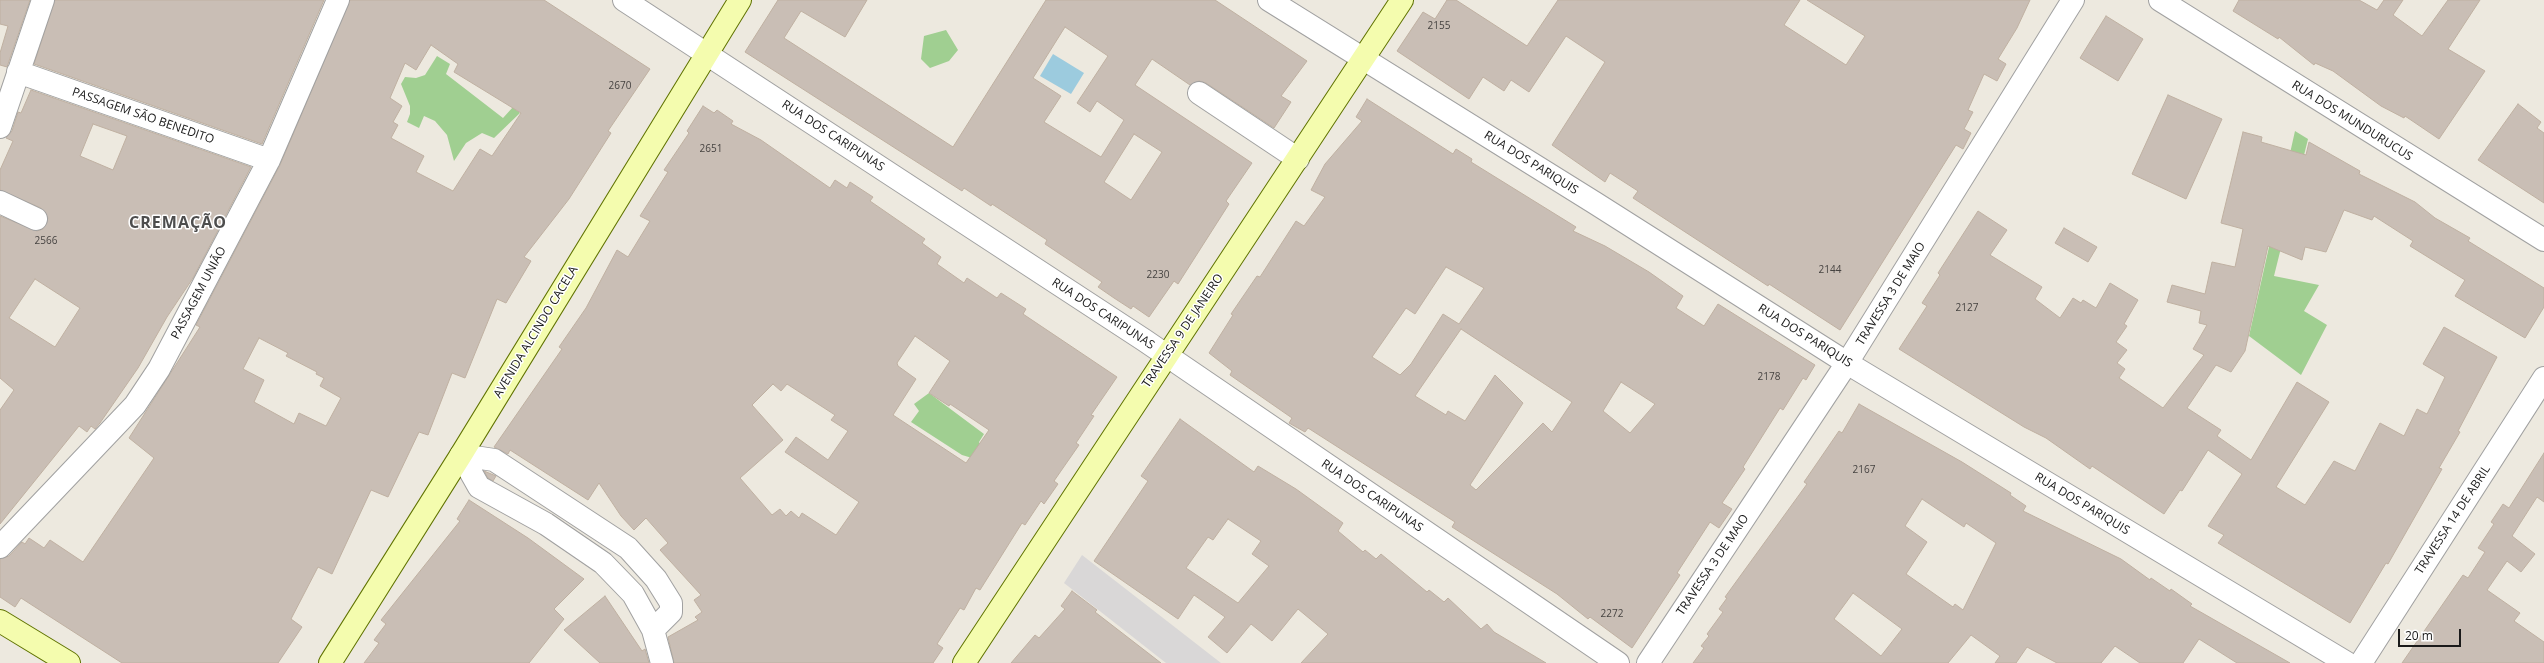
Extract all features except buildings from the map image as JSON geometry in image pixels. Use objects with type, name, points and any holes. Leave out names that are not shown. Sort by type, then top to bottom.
[{"type":"main road","name":"AVENIDA ALCINDO CACELA","points":[[330,663],[461,455],[706,53],[740,0]]},
{"type":"main road","name":"TRAVESSA 9 DE JANEIRO","points":[[964,663],[1402,0]]},
{"type":"main road","points":[[0,621],[69,663]]},
{"type":"street","points":[[0,127],[43,0]]},
{"type":"street","name":"PASSAGEM UNIÃO","points":[[0,547],[135,405],[159,369],[269,160],[338,0]]},
{"type":"street","name":"RUA DOS CARIPUNAS","points":[[624,0],[1166,356],[1618,663]]},
{"type":"street","name":"RUA DOS PARIQUIS","points":[[1269,0],[1362,60],[1595,203],[1847,364],[2347,663]]},
{"type":"street","name":"TRAVESSA 3 DE MAIO","points":[[1648,663],[1847,364],[2073,0]]},
{"type":"street","name":"RUA DOS MUNDURUCUS","points":[[2160,0],[2544,240]]},
{"type":"street","name":"PASSAGEM SÃO BENEDITO","points":[[18,72],[269,160]]},
{"type":"street","points":[[1199,93],[1298,159]]},
{"type":"street","points":[[0,202],[36,219]]},
{"type":"street","name":"TRAVESSA 14 DE ABRIL","points":[[2361,663],[2544,378]]},
{"type":"street","points":[[461,455],[494,460],[628,548],[656,579],[671,603],[671,612],[653,630]]},
{"type":"street","points":[[461,455],[479,487],[546,524],[603,563],[633,594],[653,630],[662,663]]},
{"type":"shaded area","points":[[1082,555],[1221,663],[1166,663],[1064,583]]},
{"type":"green space","points":[[946,30],[958,50],[949,61],[930,68],[921,59],[924,36]]},
{"type":"green space","points":[[437,56],[450,64],[446,74],[503,118],[513,107],[520,113],[494,138],[482,133],[466,143],[454,161],[447,135],[435,121],[424,116],[419,128],[407,122],[410,114],[410,106],[401,84],[405,77],[416,78],[425,75]]},
{"type":"green space","points":[[2295,131],[2308,139],[2274,276],[2319,285],[2304,311],[2327,325],[2301,375],[2249,336]]},
{"type":"green space","points":[[929,393],[984,434],[979,442],[981,448],[972,458],[962,455],[911,422],[919,411],[914,404]]},
{"type":"water","points":[[1053,54],[1084,73],[1071,94],[1040,76]]},
{"type":"district","name":"CREMAÇÃO","points":[[178,223]]}]
